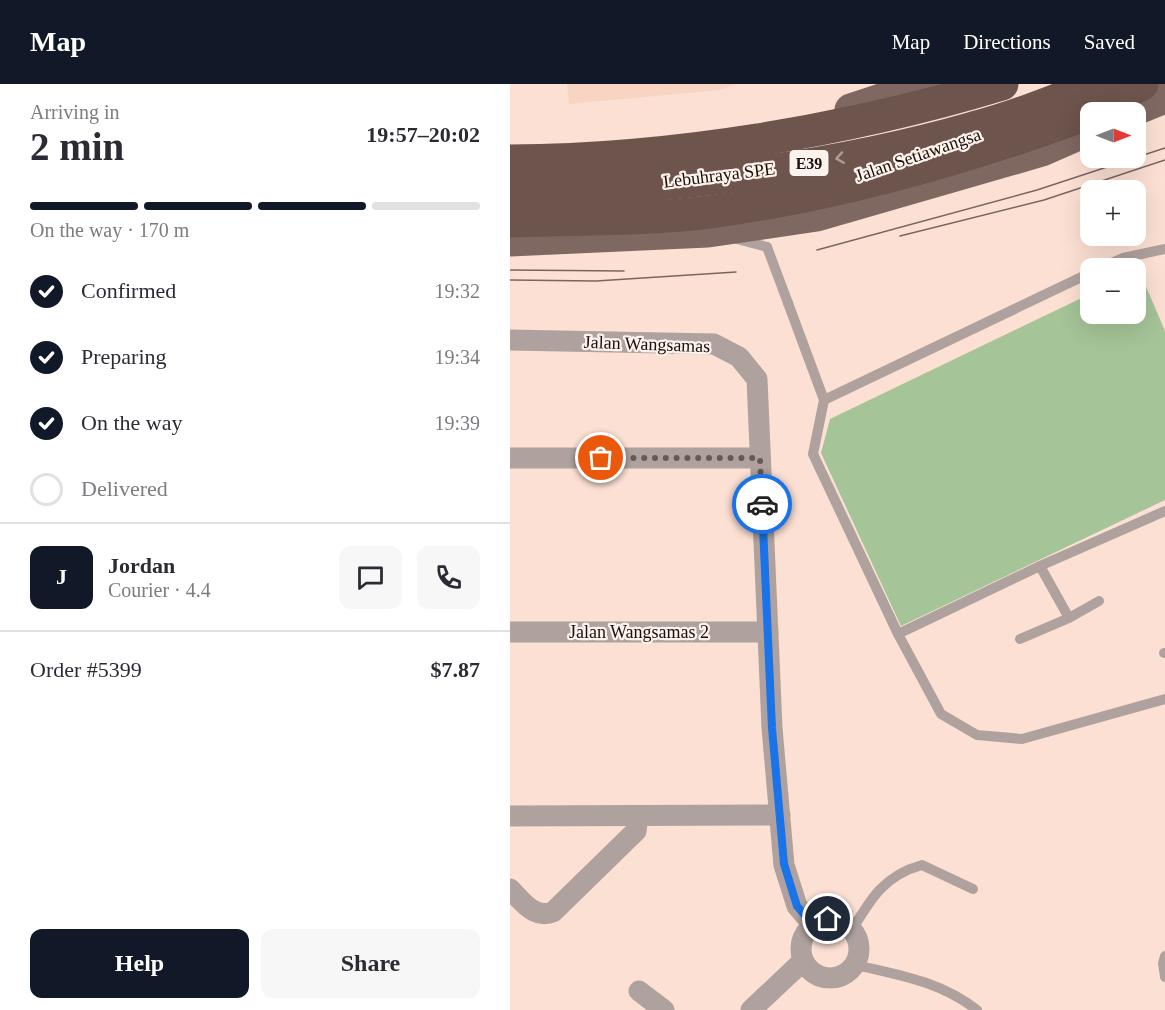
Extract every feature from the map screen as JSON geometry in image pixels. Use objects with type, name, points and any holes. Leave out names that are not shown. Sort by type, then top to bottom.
[{"type":"highway","name":"Lebuhraya SPE","points":[[510,161],[576,160],[651,153],[799,133],[1002,84]]},
{"type":"highway","name":"Lebuhraya SPE","points":[[511,217],[576,191],[717,176],[865,154],[974,128],[1098,84]]},
{"type":"highway","name":"E39","points":[[1110,102],[1142,84]]},
{"type":"highway","name":"E39","points":[[511,217],[708,212],[809,196],[922,169],[995,147],[1080,117]]},
{"type":"main road","points":[[835,116],[929,84]]},
{"type":"main road","points":[[510,170],[763,131],[936,97],[978,84]]},
{"type":"main road","points":[[1146,105],[1165,97]]},
{"type":"main road","name":"Jalan Setiawangsa","points":[[511,217],[772,194],[849,180],[1037,114]]},
{"type":"main road","points":[[511,217],[708,231],[817,215],[1042,150],[1080,133]]},
{"type":"street","name":"Jalan Wangsamas","points":[[510,340],[714,344],[739,357],[757,379],[768,632],[784,864],[797,906],[813,925]]},
{"type":"street","points":[[510,458],[760,458]]},
{"type":"street","name":"Jalan Wangsamas 2","points":[[510,632],[768,632]]},
{"type":"street","points":[[510,816],[780,815]]},
{"type":"street","points":[[510,889],[535,914],[545,915],[552,912],[636,831],[638,816]]},
{"type":"street","points":[[828,919],[838,921],[852,930],[857,937],[860,952],[856,965],[844,976],[823,978],[809,970],[803,961],[801,943],[813,925],[828,919]]},
{"type":"street","points":[[751,1010],[803,961]]},
{"type":"street","points":[[639,991],[664,1010]]},
{"type":"lane","points":[[708,231],[767,247],[824,400],[813,454],[898,634],[941,714],[977,735],[1022,739],[1165,699]]},
{"type":"lane","points":[[1123,258],[1165,249]]},
{"type":"lane","points":[[824,400],[1080,278]]},
{"type":"lane","points":[[898,634],[1040,566],[1165,511]]},
{"type":"lane","points":[[1040,566],[1069,618]]},
{"type":"lane","points":[[1020,639],[1069,618],[1098,601]]},
{"type":"lane","points":[[852,930],[876,893],[903,870],[922,865],[973,889]]},
{"type":"lane","points":[[1165,956],[1163,963],[1165,977]]},
{"type":"lane","points":[[856,965],[933,983],[959,996],[977,1010]]},
{"type":"shaded area","points":[[567,84],[735,84],[720,90],[569,104]]},
{"type":"green space","points":[[1146,286],[1165,331],[1165,500],[901,626],[821,453],[830,419],[1080,299],[1080,324],[1146,324]]},
{"type":"tram line","points":[[817,250],[1037,190],[1165,148]]},
{"type":"tram line","points":[[900,236],[1044,200],[1165,160]]},
{"type":"tram line","points":[[510,270],[624,271]]},
{"type":"tram line","points":[[510,280],[596,281],[736,272]]},
{"type":"way so far","points":[[601,458],[760,458],[762,504]]},
{"type":"route","points":[[762,504],[772,728],[784,864],[797,906],[813,925],[828,919]]}]
